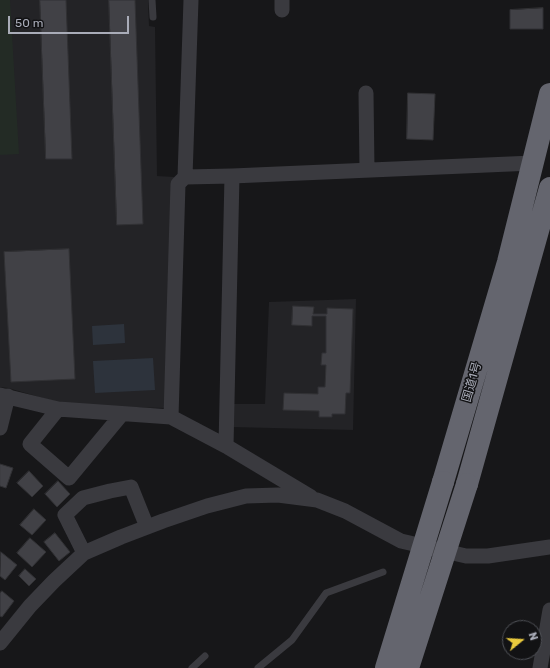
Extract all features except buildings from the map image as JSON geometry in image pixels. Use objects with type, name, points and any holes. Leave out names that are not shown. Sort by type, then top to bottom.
[{"type":"highway","name":"国道1号","points":[[386,668],[508,262],[550,94]]},
{"type":"highway","name":"国道1号","points":[[408,668],[467,484],[550,188]]},
{"type":"street","points":[[171,417],[178,184],[185,177],[191,0]]},
{"type":"street","points":[[366,93],[367,170]]},
{"type":"street","points":[[185,177],[533,163]]},
{"type":"street","points":[[226,446],[232,176]]},
{"type":"street","points":[[0,428],[4,396],[58,409],[171,417],[226,446],[317,500],[345,511],[401,541],[466,556],[488,556],[550,547]]},
{"type":"street","points":[[58,409],[30,444],[69,478],[122,414]]},
{"type":"street","points":[[84,553],[65,515],[83,498],[131,487],[147,526]]},
{"type":"street","points":[[0,643],[30,606],[84,553],[147,526],[207,506],[246,496],[278,495],[317,500]]},
{"type":"street","points":[[540,668],[550,610]]},
{"type":"lane","points":[[152,0],[153,17]]},
{"type":"lane","points":[[258,668],[292,640],[326,593],[383,572]]},
{"type":"lane","points":[[192,668],[206,656]]},
{"type":"shaded area","points":[[0,0],[148,0],[149,26],[155,27],[157,176],[174,177],[165,408],[71,406],[0,387]]},
{"type":"shaded area","points":[[0,0],[10,0],[19,154],[0,155]]},
{"type":"shaded area","points":[[356,299],[353,430],[232,427],[233,404],[265,404],[269,302]]},
{"type":"shaded area","points":[[124,324],[125,343],[93,345],[92,326]]},
{"type":"shaded area","points":[[153,358],[155,390],[95,393],[93,361]]}]
